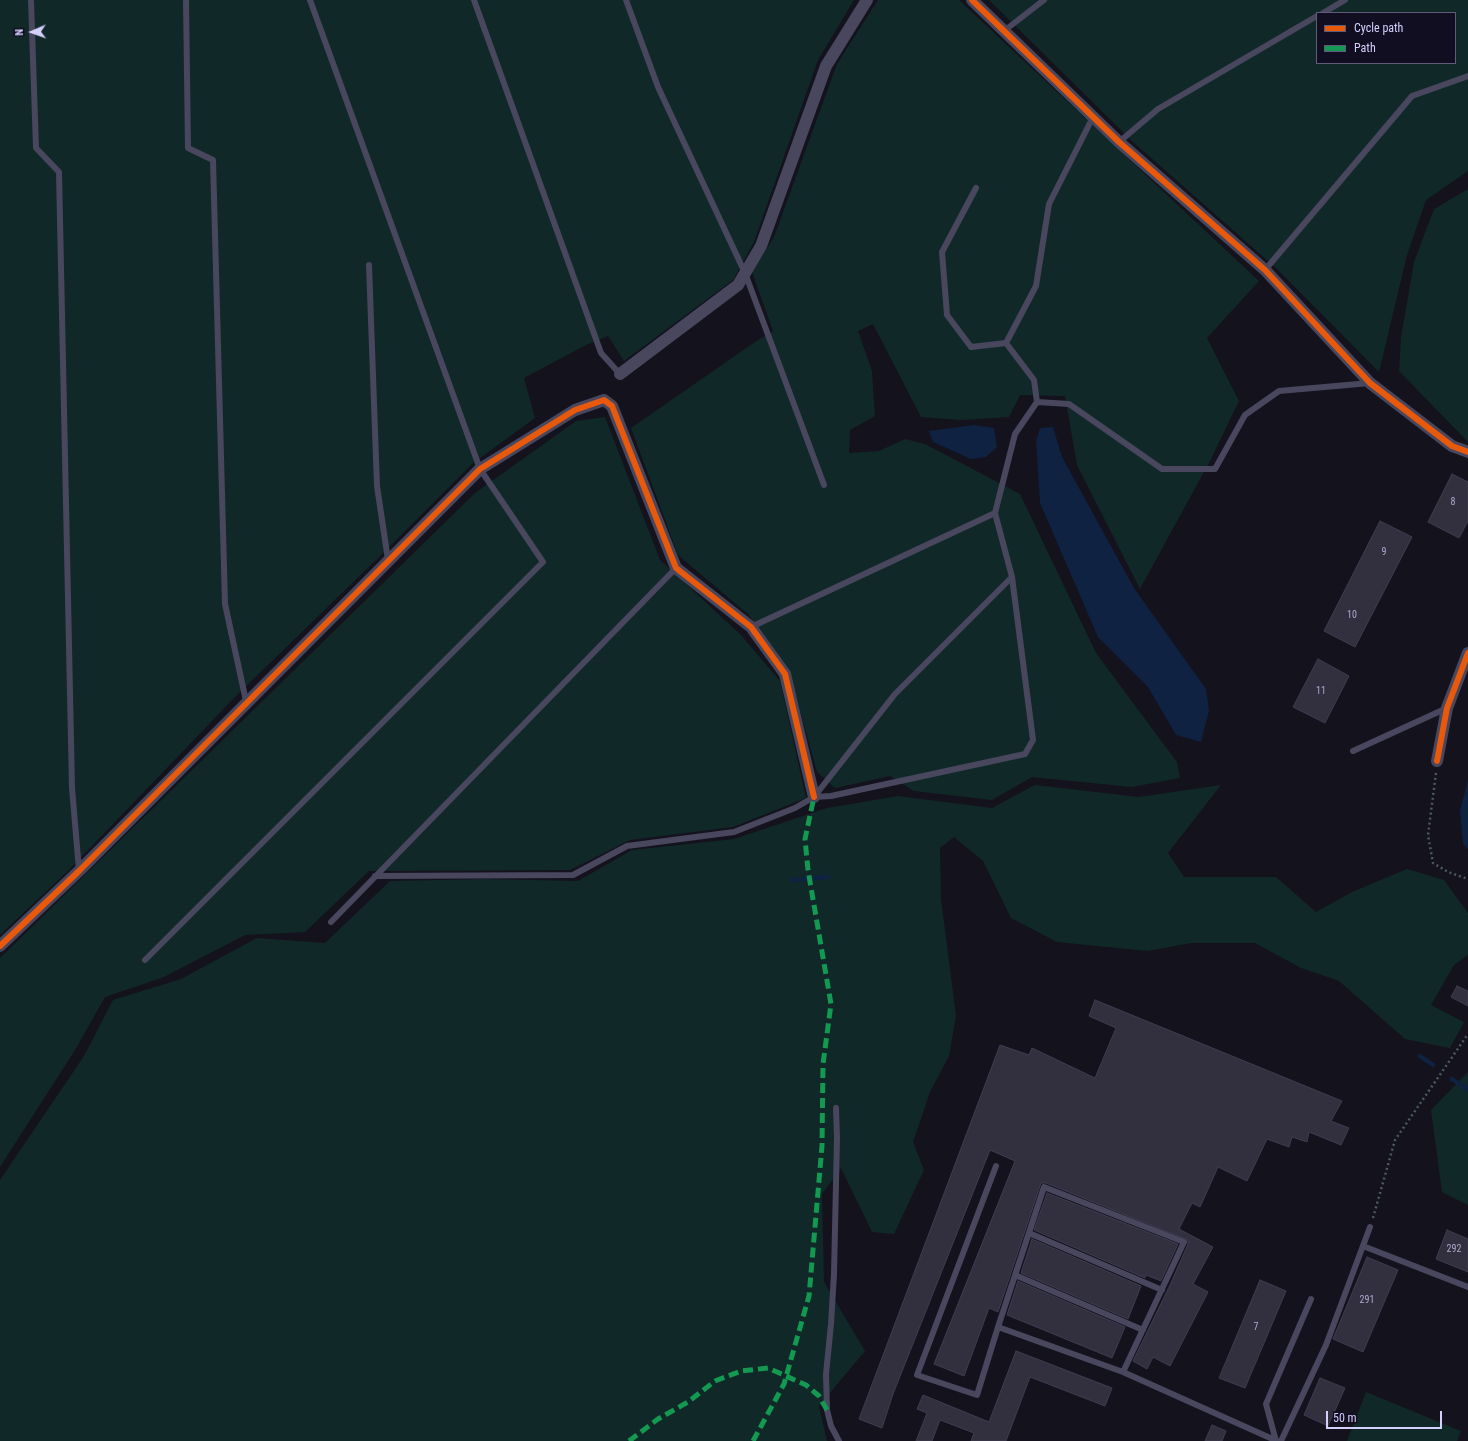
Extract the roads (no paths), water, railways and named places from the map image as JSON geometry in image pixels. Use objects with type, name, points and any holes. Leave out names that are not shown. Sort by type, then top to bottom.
[{"type":"street","points":[[620,374],[738,285],[761,246],[826,66],[867,0]]},
{"type":"street","points":[[972,0],[1119,142],[1265,270],[1370,383],[1452,446],[1468,452]]},
{"type":"street","points":[[0,946],[79,871],[246,701],[480,469],[575,410],[604,400],[612,406],[676,568],[751,628],[785,674],[814,797]]},
{"type":"street","points":[[1437,761],[1447,708],[1468,653]]},
{"type":"lane","points":[[31,0],[36,148],[59,172],[72,788],[79,871]]},
{"type":"lane","points":[[186,0],[188,148],[213,160],[225,604],[246,701]]},
{"type":"lane","points":[[145,960],[543,562],[480,469],[310,0]]},
{"type":"lane","points":[[474,0],[601,353],[620,374]]},
{"type":"lane","points":[[626,0],[658,86],[745,273],[824,485]]},
{"type":"lane","points":[[1004,31],[1044,0]]},
{"type":"lane","points":[[1325,12],[1345,0]]},
{"type":"lane","points":[[1119,142],[1158,108],[1316,17]]},
{"type":"lane","points":[[1265,270],[1412,96],[1468,76]]},
{"type":"lane","points":[[1006,343],[1036,286],[1049,204],[1093,117]]},
{"type":"lane","points":[[976,188],[942,252],[948,315],[971,347],[1006,343]]},
{"type":"lane","points":[[369,265],[377,486],[388,560]]},
{"type":"lane","points":[[814,797],[831,796],[1025,754],[1033,740],[1012,577],[994,513],[1015,434],[1037,402],[1034,380],[1006,343]]},
{"type":"lane","points":[[1037,402],[1069,404],[1162,468],[1215,469],[1245,415],[1279,391],[1370,383]]},
{"type":"lane","points":[[751,628],[994,513]]},
{"type":"lane","points":[[331,922],[676,568]]},
{"type":"lane","points":[[376,876],[573,875],[627,846],[734,832],[795,808],[814,797],[895,694],[1012,577]]},
{"type":"lane","points":[[1353,751],[1447,708]]},
{"type":"lane","points":[[836,1108],[837,1138],[834,1274],[826,1374],[827,1410],[831,1426],[839,1441]]},
{"type":"lane","points":[[996,1166],[918,1375],[977,1395],[1044,1188],[1184,1242],[1123,1372]]},
{"type":"lane","points":[[1281,1441],[1326,1345],[1370,1227]]},
{"type":"lane","points":[[1029,1233],[1162,1290]]},
{"type":"lane","points":[[1363,1246],[1468,1287]]},
{"type":"lane","points":[[1015,1275],[1143,1330]]},
{"type":"lane","points":[[1276,1441],[1266,1404],[1311,1299]]},
{"type":"lane","points":[[998,1327],[1123,1372],[1276,1441]]},
{"type":"water","points":[[974,425],[994,428],[997,447],[986,457],[971,459],[933,442],[929,431]]},
{"type":"water","points":[[1053,427],[1062,457],[1134,588],[1206,689],[1209,711],[1201,742],[1176,735],[1148,687],[1098,637],[1040,503],[1036,441],[1040,428]]},
{"type":"water","points":[[1468,780],[1468,849],[1463,844],[1460,810]]},
{"type":"waterway","points":[[792,880],[828,877]]},
{"type":"waterway","points":[[1420,1056],[1433,1065]]},
{"type":"waterway","points":[[1452,1079],[1468,1090]]}]
